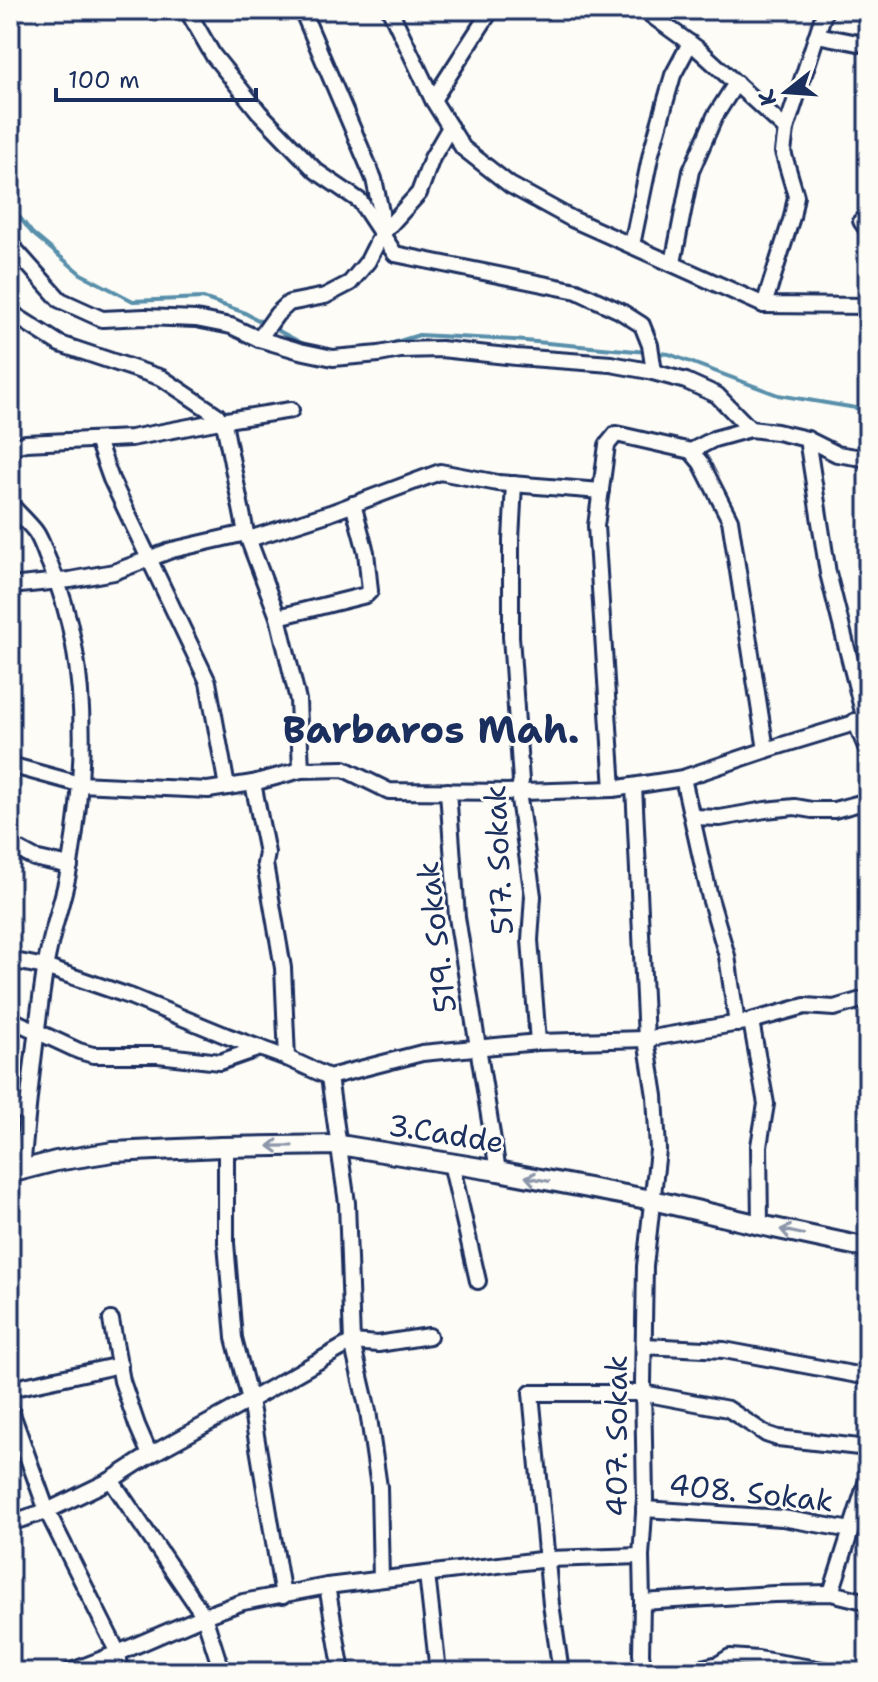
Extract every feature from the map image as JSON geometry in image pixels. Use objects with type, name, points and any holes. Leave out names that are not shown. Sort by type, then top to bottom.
[{"type":"street","points":[[187,10],[213,55],[259,112],[316,171],[360,201],[395,254],[577,291],[642,325],[650,345],[654,372]]},
{"type":"street","points":[[302,10],[374,179],[381,212],[381,235]]},
{"type":"street","points":[[390,10],[433,100],[463,148],[510,185],[572,219],[764,305],[868,306]]},
{"type":"street","points":[[433,100],[491,10]]},
{"type":"street","points":[[644,10],[690,43],[786,129]]},
{"type":"street","points":[[764,305],[796,196],[783,152],[786,129],[825,10]]},
{"type":"street","points":[[817,35],[868,45]]},
{"type":"street","points":[[632,245],[651,153],[669,88],[690,43]]},
{"type":"street","points":[[673,263],[691,171],[715,116],[736,83]]},
{"type":"street","points":[[261,336],[289,303],[325,296],[350,283],[368,261],[381,235],[419,193],[432,158],[450,127]]},
{"type":"street","points":[[10,244],[60,300],[102,319],[196,319],[231,326],[300,351],[333,358],[400,350],[441,349],[611,364],[686,381],[717,395],[750,429]]},
{"type":"street","points":[[10,309],[60,344],[162,378],[217,415],[225,428],[248,536],[278,617],[298,700],[301,770]]},
{"type":"street","points":[[10,447],[26,443],[131,438],[291,410]]},
{"type":"street","points":[[691,451],[714,439],[750,429],[807,439],[837,454],[868,459]]},
{"type":"street","points":[[613,789],[596,526],[607,445],[616,434],[691,451],[701,463],[730,520],[766,750]]},
{"type":"street","points":[[807,439],[828,573],[868,752]]},
{"type":"street","points":[[97,440],[111,479],[208,682],[227,787]]},
{"type":"street","points":[[10,586],[114,572],[172,550],[248,536],[353,504],[440,472],[514,484],[601,491]]},
{"type":"street","name":"517. Sokak","points":[[514,484],[511,636],[521,781],[518,792],[533,896],[530,940],[538,1042]]},
{"type":"street","points":[[10,504],[36,533],[57,582],[74,642],[82,721],[70,866],[45,967],[27,1113],[16,1171]]},
{"type":"street","points":[[278,617],[366,595],[370,591],[366,552],[353,504]]},
{"type":"street","points":[[10,765],[79,784],[208,790],[253,783],[301,770],[344,769],[389,791],[613,789],[683,778],[863,720]]},
{"type":"street","points":[[683,778],[710,898],[766,1104],[759,1146],[760,1225]]},
{"type":"street","points":[[253,783],[267,853],[265,864],[283,968],[287,1058]]},
{"type":"street","name":"407. Sokak","points":[[634,786],[646,1039],[655,1096],[658,1150],[645,1266],[641,1556],[641,1654],[644,1672]]},
{"type":"street","name":"519. Sokak","points":[[448,791],[457,917],[498,1171]]},
{"type":"street","points":[[693,817],[720,818],[795,807],[834,810],[868,801]]},
{"type":"street","points":[[10,845],[34,858],[70,866]]},
{"type":"street","points":[[10,960],[45,967],[132,997],[329,1077],[422,1053],[538,1042],[646,1039],[744,1022],[805,1006],[834,1008],[868,998]]},
{"type":"street","points":[[10,1019],[93,1055],[158,1055],[220,1062],[260,1048]]},
{"type":"street","points":[[329,1077],[347,1203],[352,1342],[368,1411],[379,1487],[381,1579]]},
{"type":"street","points":[[10,1107],[27,1113]]},
{"type":"street","name":"3.Cadde","points":[[16,1171],[113,1152],[226,1146],[340,1145],[652,1200],[868,1248]]},
{"type":"street","points":[[226,1146],[226,1243],[234,1338],[250,1400],[283,1596]]},
{"type":"street","points":[[451,1163],[478,1281]]},
{"type":"street","points":[[111,1320],[131,1407],[150,1455]]},
{"type":"street","points":[[10,1523],[47,1511],[111,1480],[352,1342],[378,1344],[429,1336]]},
{"type":"street","points":[[644,1346],[724,1350],[868,1377]]},
{"type":"street","points":[[10,1389],[120,1365]]},
{"type":"street","points":[[561,1672],[551,1604],[531,1393],[643,1393],[728,1409],[766,1434],[778,1438],[868,1448]]},
{"type":"street","points":[[10,1408],[47,1511],[118,1653],[121,1672]]},
{"type":"street","points":[[831,1593],[868,1477]]},
{"type":"street","points":[[111,1480],[204,1616],[222,1672]]},
{"type":"street","name":"408. Sokak","points":[[644,1509],[782,1518],[851,1530]]},
{"type":"street","points":[[69,1672],[243,1602],[327,1586],[548,1559],[641,1556]]},
{"type":"street","points":[[427,1574],[438,1672]]},
{"type":"street","points":[[327,1586],[342,1672]]},
{"type":"street","points":[[642,1602],[831,1593],[868,1602]]},
{"type":"street","points":[[684,1672],[719,1668],[730,1657],[835,1672]]},
{"type":"waterway","points":[[10,205],[32,233],[81,274],[133,301],[203,298],[243,312],[309,347]]},
{"type":"waterway","points":[[377,348],[419,335],[669,354],[778,395],[868,410]]},
{"type":"waterway","points":[[325,350],[348,350]]},
{"type":"district","name":"Barbaros Mah.","points":[[431,730]]}]
